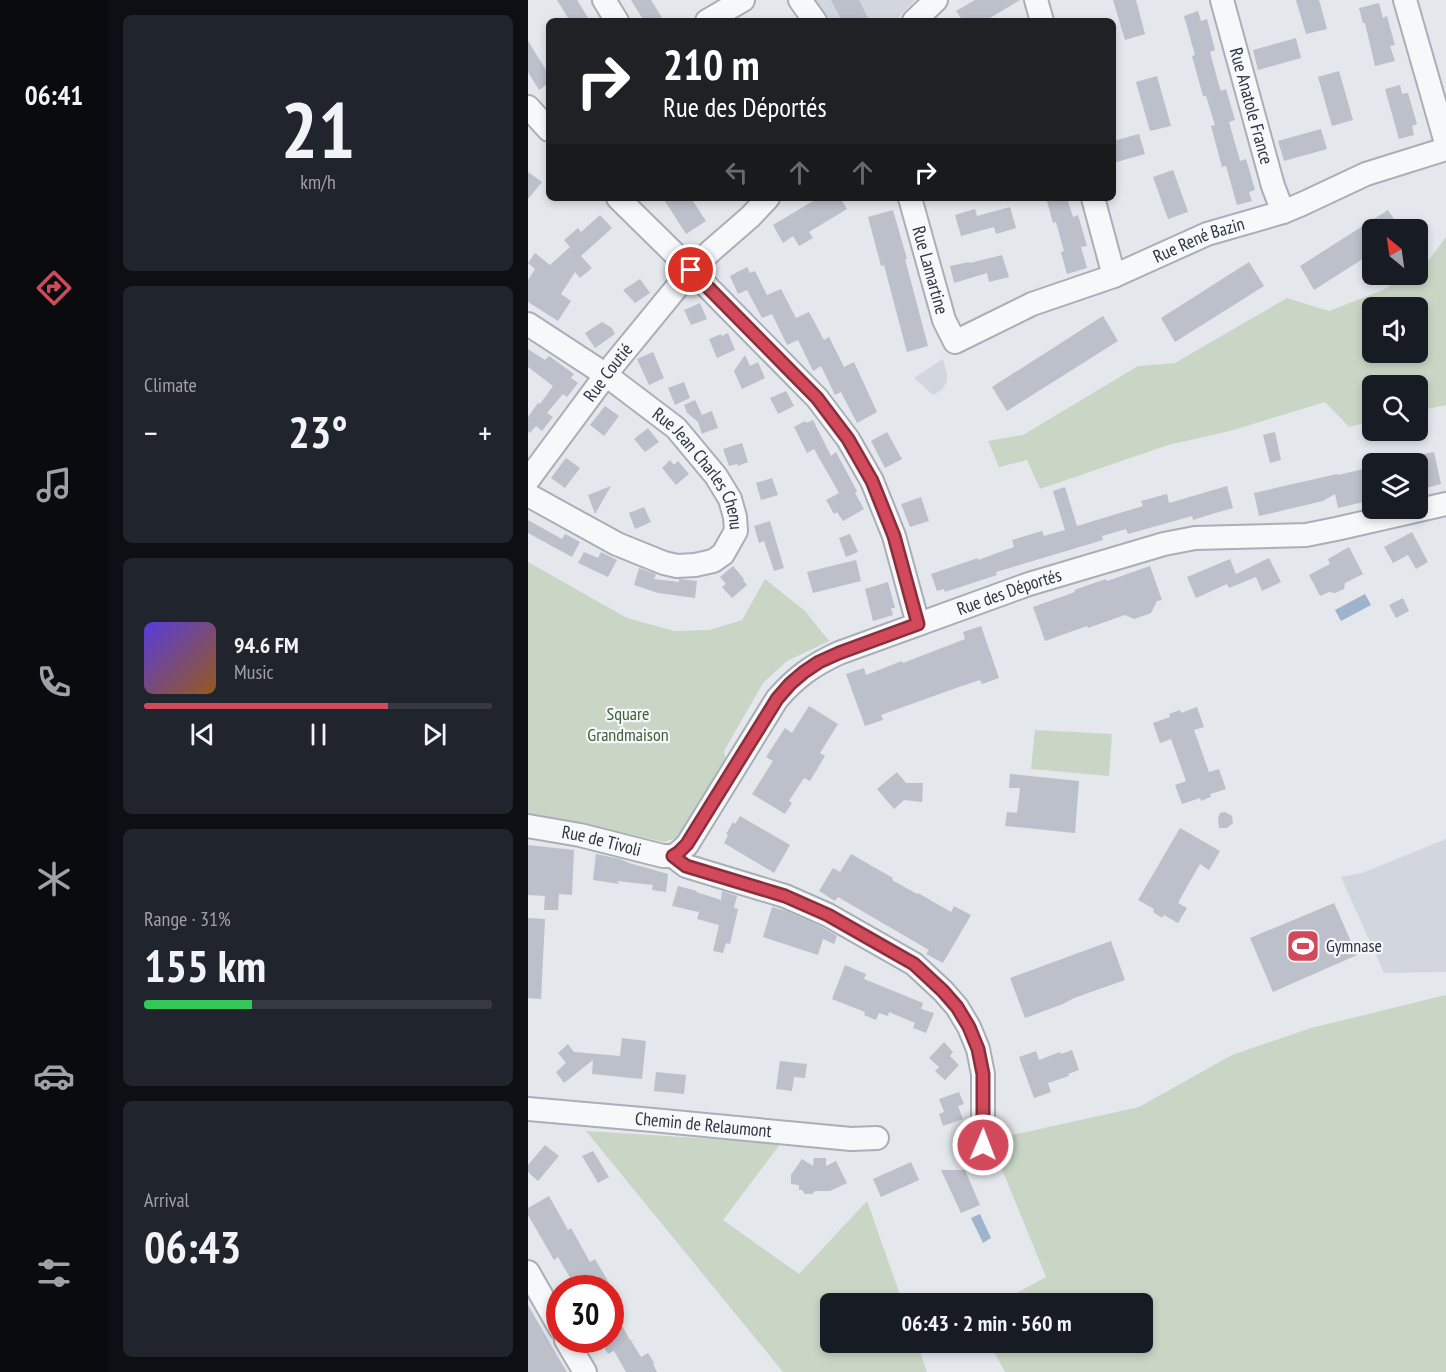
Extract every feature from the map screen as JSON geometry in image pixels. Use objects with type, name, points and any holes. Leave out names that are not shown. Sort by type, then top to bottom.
[{"type":"street","points":[[604,0],[615,18]]},
{"type":"street","points":[[712,18],[743,0]]},
{"type":"street","points":[[800,0],[813,18]]},
{"type":"street","points":[[917,18],[936,0]]},
{"type":"street","points":[[1036,0],[1041,18]]},
{"type":"street","name":"Rue Anatole France","points":[[1221,0],[1273,186],[1283,212]]},
{"type":"street","points":[[1405,0],[1446,143]]},
{"type":"street","points":[[528,107],[546,127]]},
{"type":"street","name":"Rue René Bazin","points":[[955,342],[1032,304],[1114,276],[1207,234],[1283,212],[1366,174],[1446,150]]},
{"type":"street","points":[[621,201],[817,398],[848,439],[872,481],[894,536],[918,624]]},
{"type":"street","name":"Rue Coutié","points":[[528,480],[606,375],[691,270],[765,201]]},
{"type":"street","name":"Rue Lamartine","points":[[911,201],[944,320],[955,342]]},
{"type":"street","points":[[1094,201],[1114,276]]},
{"type":"street","name":"Rue Jean Charles Chenu","points":[[528,324],[606,375],[676,428],[716,476],[730,499],[736,531],[723,554],[713,561],[677,566],[617,544],[528,495]]},
{"type":"street","name":"Rue des Déportés","points":[[673,856],[687,844],[777,699],[790,684],[819,662],[1029,584],[1164,544],[1195,538],[1306,535],[1446,504]]},
{"type":"street","name":"Rue de Tivoli","points":[[528,826],[588,837],[663,856],[673,856],[686,866],[785,896],[828,915],[914,964],[957,1007],[978,1049],[983,1074],[983,1145]]},
{"type":"street","name":"Chemin de Relaumont","points":[[528,1110],[652,1119],[851,1139],[877,1138]]},
{"type":"street","points":[[531,1286],[546,1308]]},
{"type":"street","points":[[574,1353],[585,1372]]},
{"type":"shaded area","points":[[816,0],[915,0],[898,18],[827,18]]},
{"type":"shaded area","points":[[943,359],[947,381],[942,390],[933,395],[914,378]]},
{"type":"shaded area","points":[[1446,839],[1446,972],[1384,973],[1341,877],[1362,873]]},
{"type":"green space","points":[[1446,237],[1446,405],[1428,409],[1428,375],[1362,375],[1362,424],[1349,427],[1325,402],[1230,431],[1168,445],[1040,489],[1027,460],[999,467],[988,441],[1023,435],[1138,366],[1175,363],[1287,298],[1329,311],[1362,298],[1362,363],[1428,363],[1428,297],[1365,297],[1391,285],[1428,285],[1428,261]]},
{"type":"green space","name":"Square Grandmaison","points":[[528,562],[627,618],[674,631],[710,630],[742,620],[765,579],[805,611],[829,641],[787,661],[763,683],[724,751],[726,762],[679,837],[664,842],[581,823],[528,814]]},
{"type":"green space","points":[[1035,730],[1112,734],[1109,776],[1031,769]]},
{"type":"green space","points":[[1446,995],[1446,1372],[1005,1372],[995,1353],[1153,1353],[1153,1293],[1016,1293],[1046,1277],[990,1140],[1139,1107],[1232,1055],[1311,1028]]},
{"type":"green space","points":[[586,1131],[781,1143],[723,1220],[799,1274],[867,1201],[899,1293],[820,1293],[820,1353],[920,1353],[927,1372],[783,1372]]},
{"type":"water","points":[[1365,594],[1371,605],[1341,621],[1335,610]]},
{"type":"water","points":[[980,1214],[991,1238],[983,1243],[971,1218]]},
{"type":"building","points":[[557,0],[577,0],[588,18],[568,18]]},
{"type":"building","points":[[631,0],[651,0],[662,18],[642,18]]},
{"type":"building","points":[[831,0],[859,0],[868,18],[840,18]]},
{"type":"building","points":[[975,0],[1020,0],[990,18],[961,18],[956,11]]},
{"type":"building","points":[[1113,0],[1136,0],[1145,34],[1125,40]]},
{"type":"building","points":[[1296,0],[1319,0],[1327,29],[1306,34]]},
{"type":"building","points":[[1379,3],[1383,18],[1387,16],[1395,45],[1390,46],[1395,61],[1375,66],[1359,8]]},
{"type":"building","points":[[1198,11],[1201,21],[1207,19],[1215,50],[1210,52],[1218,82],[1221,91],[1226,89],[1235,120],[1229,122],[1240,161],[1246,159],[1255,190],[1249,192],[1252,201],[1237,205],[1226,166],[1222,167],[1211,126],[1215,125],[1206,96],[1203,96],[1192,56],[1195,55],[1184,16]]},
{"type":"building","points":[[1296,38],[1301,58],[1258,70],[1253,50]]},
{"type":"building","points":[[528,41],[546,70],[546,85],[539,90],[528,72]]},
{"type":"building","points":[[1339,71],[1353,120],[1332,126],[1318,77]]},
{"type":"building","points":[[1157,76],[1171,126],[1150,131],[1136,82]]},
{"type":"building","points":[[1400,85],[1402,94],[1408,93],[1417,124],[1412,126],[1414,135],[1399,139],[1385,89]]},
{"type":"building","points":[[1321,129],[1327,149],[1284,161],[1278,141]]},
{"type":"building","points":[[1139,134],[1145,154],[1116,162],[1116,140]]},
{"type":"building","points":[[1173,170],[1188,212],[1168,219],[1153,177]]},
{"type":"building","points":[[528,172],[542,182],[528,199]]},
{"type":"building","points":[[665,201],[693,201],[706,221],[686,234]]},
{"type":"building","points":[[813,201],[842,201],[847,209],[809,232],[813,238],[799,246],[793,236],[783,243],[773,225]]},
{"type":"building","points":[[1047,201],[1068,201],[1073,217],[1078,215],[1087,246],[1081,247],[1087,268],[1067,274],[1061,252],[1064,251],[1056,222],[1053,223]]},
{"type":"building","points":[[1010,207],[1016,228],[996,234],[994,227],[961,236],[955,215],[975,209],[977,216]]},
{"type":"building","points":[[893,210],[928,346],[907,352],[884,265],[881,266],[868,217]]},
{"type":"building","points":[[1388,210],[1394,219],[1374,219]]},
{"type":"building","points":[[600,215],[612,228],[581,256],[592,268],[580,278],[575,272],[561,294],[571,301],[558,321],[528,302],[528,280],[535,269],[528,263],[535,253],[550,265],[570,247],[564,240],[578,228],[581,232]]},
{"type":"building","points":[[1362,227],[1362,259],[1314,290],[1300,266]]},
{"type":"building","points":[[1002,255],[1009,277],[989,282],[987,273],[954,283],[950,266]]},
{"type":"building","points":[[1249,262],[1264,286],[1175,342],[1161,318]]},
{"type":"building","points":[[747,267],[750,273],[755,271],[767,295],[781,289],[796,318],[809,312],[824,340],[829,337],[844,367],[854,362],[877,412],[857,423],[841,392],[835,395],[821,366],[813,371],[798,340],[787,345],[772,314],[762,318],[747,290],[738,294],[730,276]]},
{"type":"building","points":[[640,279],[650,293],[635,303],[623,290]]},
{"type":"building","points":[[700,303],[707,319],[691,325],[684,310]]},
{"type":"building","points":[[1103,316],[1118,341],[1007,411],[992,387]]},
{"type":"building","points":[[602,322],[612,328],[615,334],[595,348],[585,333]]},
{"type":"building","points":[[728,333],[735,350],[717,358],[709,339]]},
{"type":"building","points":[[528,349],[545,360],[549,356],[574,374],[571,378],[578,383],[567,397],[563,394],[547,413],[553,417],[542,431],[536,426],[530,433],[528,417],[553,386],[528,367]]},
{"type":"building","points":[[653,352],[664,378],[649,385],[637,359]]},
{"type":"building","points":[[745,355],[750,366],[758,362],[765,378],[742,389],[734,371]]},
{"type":"building","points":[[684,382],[690,398],[675,405],[668,388]]},
{"type":"building","points":[[786,391],[794,406],[778,414],[770,398]]},
{"type":"building","points":[[695,400],[702,415],[712,411],[718,428],[709,431],[710,433],[708,431],[702,434],[698,422],[687,413],[684,405]]},
{"type":"building","points":[[605,406],[619,416],[604,436],[590,425]]},
{"type":"building","points":[[813,420],[831,456],[836,452],[864,509],[843,521],[837,512],[834,514],[826,500],[839,493],[814,449],[807,453],[794,427],[805,421],[806,423]]},
{"type":"building","points":[[648,428],[659,442],[645,452],[634,439]]},
{"type":"building","points":[[887,432],[902,459],[885,468],[871,441]]},
{"type":"building","points":[[1275,432],[1281,460],[1270,463],[1263,435]]},
{"type":"building","points":[[742,443],[748,462],[738,466],[737,464],[729,466],[723,449]]},
{"type":"building","points":[[1434,452],[1441,484],[1428,487],[1428,453]]},
{"type":"building","points":[[566,458],[580,468],[565,488],[551,478]]},
{"type":"building","points":[[670,460],[674,465],[678,461],[689,474],[676,485],[662,468]]},
{"type":"building","points":[[1362,469],[1362,502],[1338,508],[1335,494],[1323,501],[1259,516],[1254,493]]},
{"type":"building","points":[[772,478],[778,495],[761,500],[756,483]]},
{"type":"building","points":[[611,486],[595,514],[588,495]]},
{"type":"building","points":[[1227,486],[1233,508],[1193,520],[1192,516],[1128,534],[1126,529],[1102,536],[1103,540],[996,572],[997,575],[945,592],[944,589],[937,591],[931,574],[1014,547],[1012,540],[1042,531],[1044,536],[1065,530],[1053,491],[1065,487],[1077,526],[1143,506],[1141,501],[1167,494],[1169,503]]},
{"type":"building","points":[[921,497],[929,521],[910,527],[901,504]]},
{"type":"building","points":[[644,507],[651,522],[635,529],[629,513]]},
{"type":"building","points":[[528,520],[562,539],[565,534],[580,542],[572,557],[528,533]]},
{"type":"building","points":[[770,521],[784,568],[774,571],[764,541],[759,543],[754,526]]},
{"type":"building","points":[[1412,532],[1428,562],[1416,569],[1408,555],[1393,563],[1384,547]]},
{"type":"building","points":[[850,534],[858,552],[846,557],[839,538]]},
{"type":"building","points":[[1349,547],[1363,574],[1345,583],[1344,589],[1320,596],[1309,575],[1330,564],[1328,559]]},
{"type":"building","points":[[584,552],[598,558],[601,552],[617,560],[608,577],[578,563]]},
{"type":"building","points":[[1269,558],[1281,582],[1262,591],[1256,577],[1229,588],[1227,584],[1196,598],[1187,577],[1230,559],[1236,574]]},
{"type":"building","points":[[856,560],[861,581],[813,593],[807,572]]},
{"type":"building","points":[[733,566],[747,585],[732,598],[722,587],[726,584],[720,577]]},
{"type":"building","points":[[1150,566],[1162,600],[1157,601],[1151,613],[1134,619],[1125,615],[1045,641],[1033,607],[1075,592],[1074,590]]},
{"type":"building","points":[[639,568],[656,574],[654,579],[679,582],[679,579],[697,581],[695,598],[658,593],[634,585]]},
{"type":"building","points":[[888,582],[895,608],[891,608],[893,615],[873,621],[865,589]]},
{"type":"building","points":[[1403,598],[1409,611],[1396,618],[1389,605]]},
{"type":"building","points":[[981,626],[999,678],[982,684],[980,680],[956,688],[881,715],[883,720],[865,726],[846,674],[864,668],[866,675],[902,661],[903,663],[965,639],[963,632]]},
{"type":"building","points":[[809,706],[838,724],[820,753],[825,756],[810,781],[804,778],[789,801],[792,803],[785,814],[752,794],[773,761],[766,757],[785,728],[792,733]]},
{"type":"building","points":[[1197,707],[1204,727],[1194,730],[1209,772],[1219,769],[1226,789],[1210,794],[1211,797],[1201,801],[1200,798],[1182,804],[1175,785],[1186,781],[1171,739],[1160,743],[1153,723],[1170,717],[1169,714],[1180,710],[1181,713]]},
{"type":"building","points":[[897,772],[906,783],[923,783],[922,802],[904,800],[894,809],[877,789]]},
{"type":"building","points":[[1010,774],[1079,781],[1075,833],[1005,826],[1007,812],[1017,813],[1020,788],[1009,788]]},
{"type":"building","points":[[1225,812],[1232,816],[1233,823],[1227,828],[1219,828],[1218,818],[1220,813]]},
{"type":"building","points":[[740,816],[790,845],[774,873],[724,843],[733,822],[735,824]]},
{"type":"building","points":[[1180,828],[1220,851],[1209,870],[1200,864],[1178,903],[1187,908],[1178,923],[1164,915],[1162,918],[1153,912],[1154,909],[1138,900]]},
{"type":"building","points":[[528,845],[574,850],[572,895],[559,894],[558,910],[544,910],[545,896],[528,895]]},
{"type":"building","points":[[596,854],[668,874],[666,892],[652,890],[653,885],[617,881],[619,884],[593,880]]},
{"type":"building","points":[[851,854],[893,878],[892,880],[951,912],[954,906],[971,915],[943,963],[926,954],[929,950],[838,897],[835,901],[819,891],[833,868],[840,872]]},
{"type":"building","points":[[678,886],[721,900],[722,891],[737,896],[734,908],[738,909],[730,944],[726,943],[723,953],[713,951],[719,925],[697,919],[699,912],[672,906]]},
{"type":"building","name":"Gymnase","points":[[1334,903],[1357,955],[1273,992],[1250,938]]},
{"type":"building","points":[[772,907],[822,927],[837,936],[834,944],[823,939],[818,955],[763,937]]},
{"type":"building","points":[[528,918],[545,919],[541,999],[528,998]]},
{"type":"building","points":[[1111,941],[1125,980],[1025,1018],[1010,978]]},
{"type":"building","points":[[845,965],[866,974],[864,979],[923,1003],[921,1009],[934,1013],[926,1033],[913,1028],[915,1023],[889,1012],[888,1016],[879,1013],[876,1020],[864,1015],[865,1012],[832,999]]},
{"type":"building","points":[[622,1038],[646,1041],[642,1079],[592,1074],[593,1060],[564,1083],[556,1072],[566,1063],[558,1053],[568,1044],[574,1052],[620,1056]]},
{"type":"building","points":[[944,1042],[953,1052],[950,1056],[959,1065],[945,1080],[935,1071],[939,1067],[929,1058]]},
{"type":"building","points":[[1072,1050],[1079,1070],[1048,1083],[1051,1092],[1034,1098],[1019,1057],[1036,1051],[1039,1060]]},
{"type":"building","points":[[780,1061],[807,1064],[805,1078],[794,1077],[792,1091],[776,1089]]},
{"type":"building","points":[[656,1072],[686,1075],[684,1094],[654,1091]]},
{"type":"building","points":[[959,1092],[964,1104],[958,1106],[963,1119],[943,1126],[939,1114],[944,1112],[939,1099]]},
{"type":"building","points":[[545,1145],[559,1156],[538,1181],[528,1172],[528,1165]]},
{"type":"building","points":[[593,1151],[609,1177],[598,1183],[582,1156]]},
{"type":"building","points":[[814,1158],[826,1158],[826,1166],[836,1161],[847,1183],[830,1191],[815,1191],[812,1194],[805,1194],[799,1190],[799,1185],[791,1184],[791,1175],[802,1159],[813,1166]]},
{"type":"building","points":[[911,1162],[919,1180],[881,1197],[873,1179]]},
{"type":"building","points":[[941,1170],[965,1170],[980,1205],[961,1213]]},
{"type":"building","points":[[549,1196],[568,1230],[571,1228],[590,1262],[595,1259],[604,1275],[568,1275],[558,1257],[554,1260],[528,1215],[528,1208]]},
{"type":"building","points":[[528,1305],[546,1336],[546,1353],[556,1353],[567,1372],[528,1372]]},
{"type":"building","points":[[624,1329],[630,1340],[635,1340],[631,1341],[641,1357],[648,1353],[657,1372],[626,1372],[615,1353],[624,1353]]},
{"type":"place","name":"Gymnase","points":[[1303,946]]},
{"type":"route","points":[[691,270],[817,398],[848,439],[872,481],[894,536],[918,624],[819,662],[790,684],[777,699],[687,844],[673,856],[686,866],[785,896],[828,915],[914,964],[943,991],[957,1007],[978,1049],[983,1074],[983,1145]]}]
